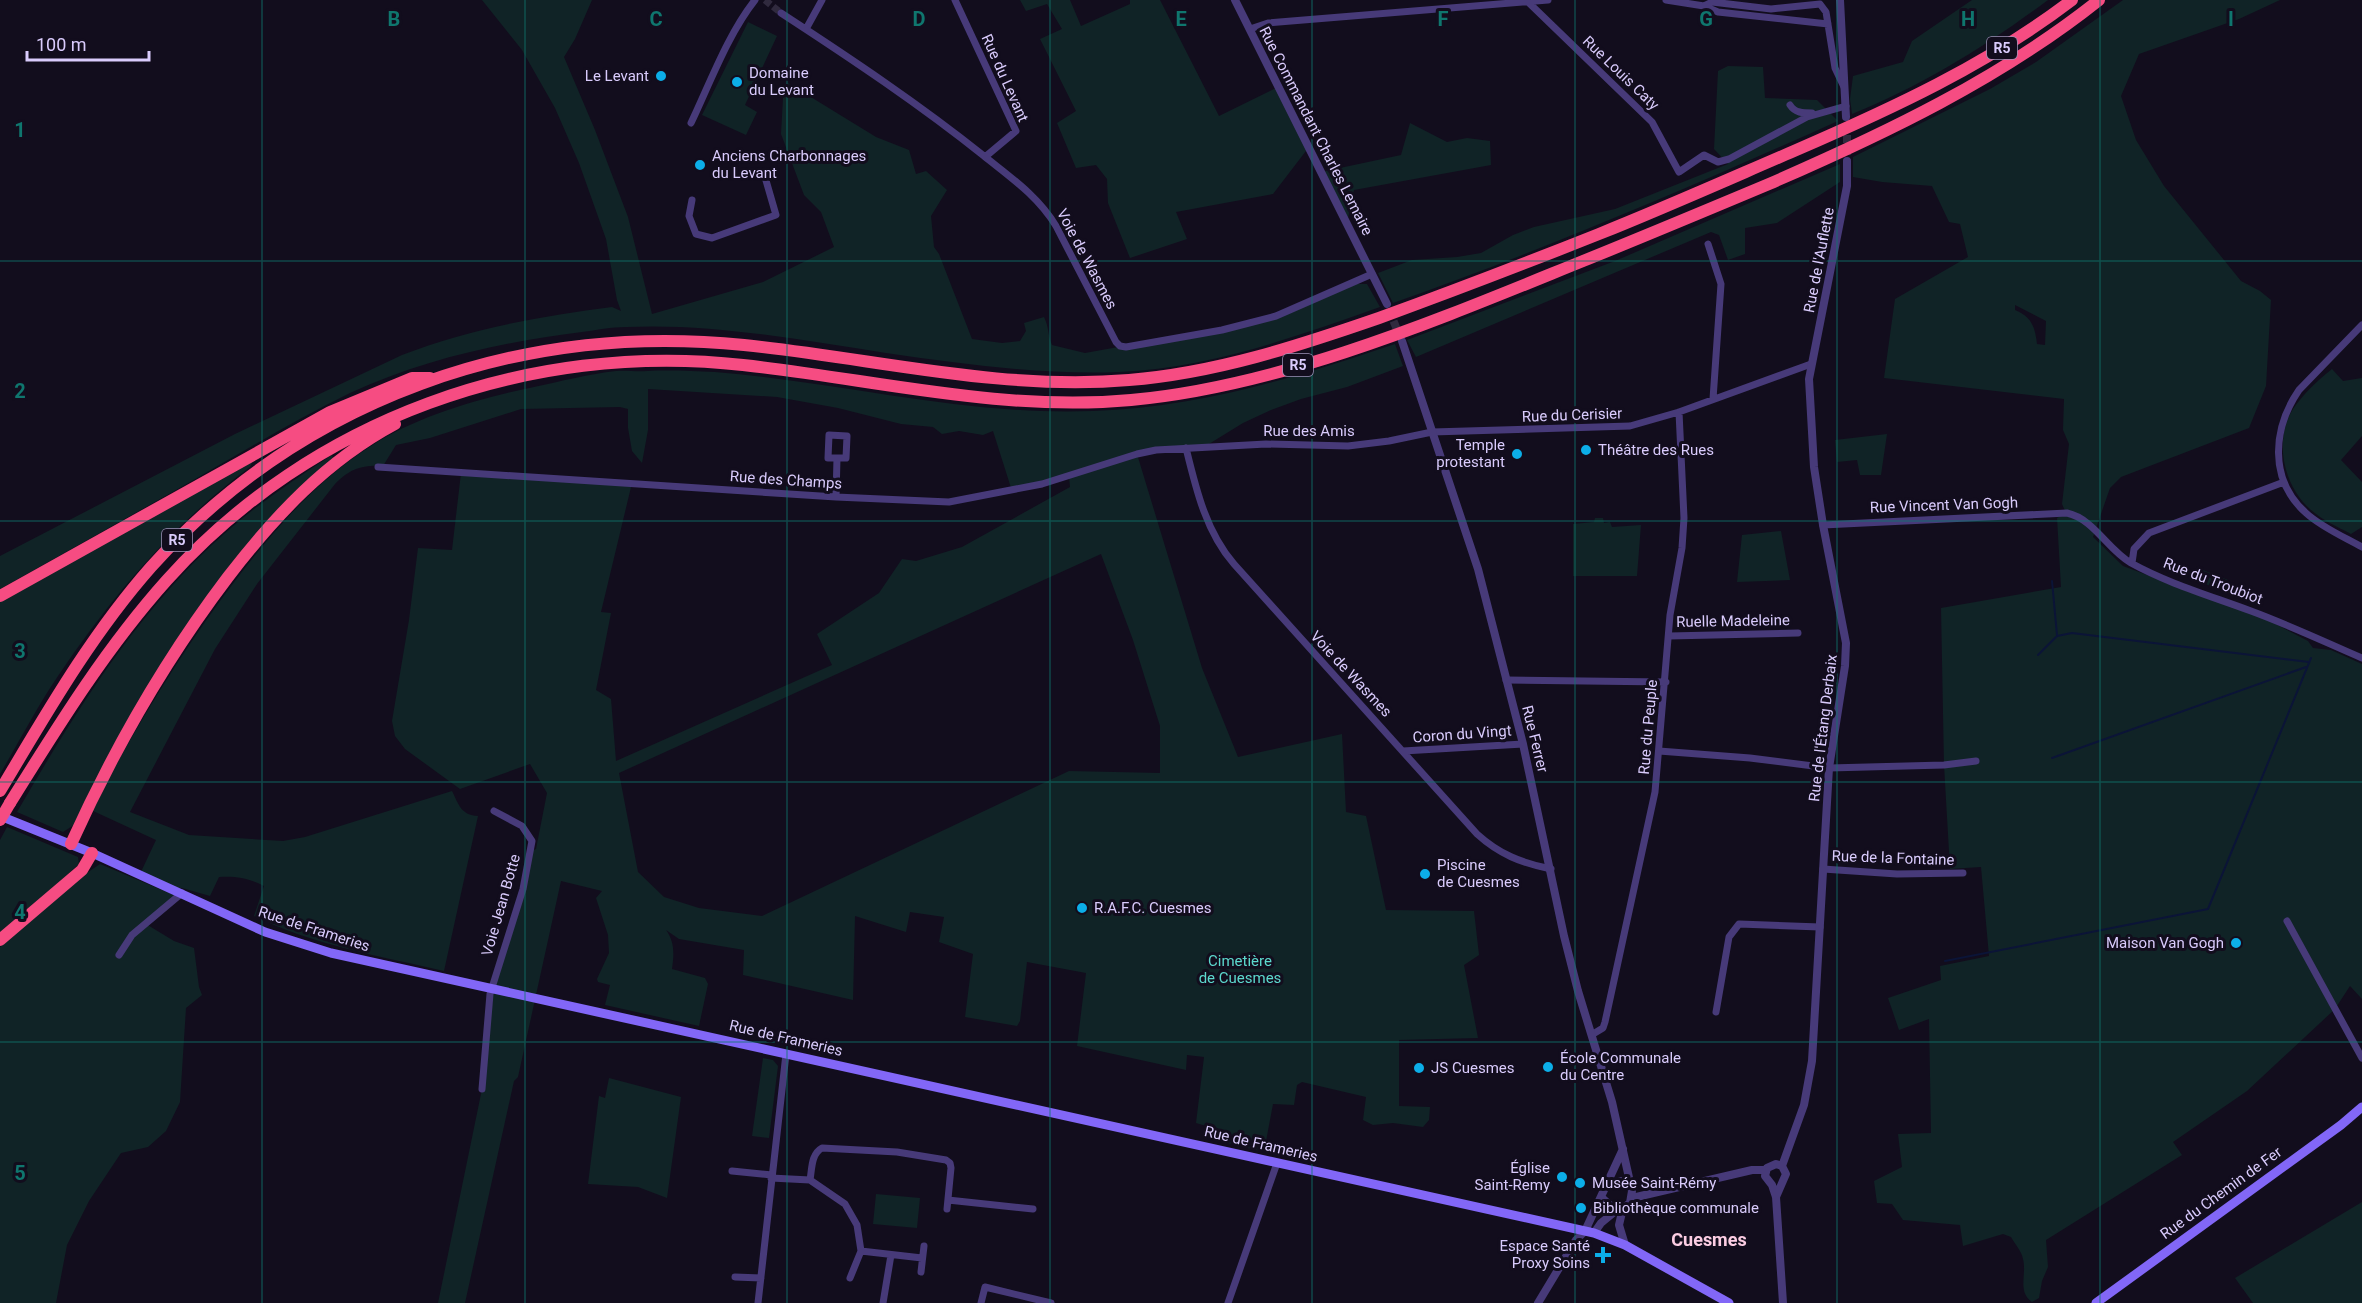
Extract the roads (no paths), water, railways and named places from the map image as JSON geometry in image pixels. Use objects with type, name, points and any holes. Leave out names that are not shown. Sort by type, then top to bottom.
[{"type":"highway","name":"R5","points":[[0,791],[96,638],[123,601],[182,536],[240,484],[286,452],[362,408],[435,378],[491,361],[534,352],[608,342],[654,340],[744,345],[958,375],[1043,383],[1085,383],[1149,378],[1251,359],[1330,335],[1498,275],[1654,212],[1900,103],[2000,50],[2072,0]]},
{"type":"highway","name":"R5","points":[[0,818],[61,720],[105,658],[138,614],[197,549],[229,519],[299,467],[371,427],[415,407],[507,378],[577,366],[656,361],[742,365],[958,396],[1044,402],[1129,400],[1214,388],[1339,353],[1505,293],[1662,230],[1823,160],[1971,86],[2043,41],[2099,0]]},
{"type":"highway","points":[[2043,41],[2109,0]]},
{"type":"highway","points":[[0,596],[338,408],[412,378],[435,378]]},
{"type":"highway","points":[[71,844],[116,750],[153,686],[199,616],[240,562],[273,522],[315,479],[352,449],[401,420],[415,407]]},
{"type":"highway","points":[[0,940],[82,870],[92,853]]},
{"type":"main road","name":"Rue de Frameries","points":[[0,818],[92,853],[265,932],[331,953],[1589,1232],[1624,1245],[1729,1303]]},
{"type":"main road","name":"Rue du Chemin de Fer","points":[[2096,1303],[2341,1125],[2362,1107]]},
{"type":"street","points":[[691,123],[720,61],[747,10],[755,0]]},
{"type":"street","points":[[806,29],[822,0]]},
{"type":"street","name":"Rue du Levant","points":[[955,0],[1016,131],[985,158]]},
{"type":"street","name":"Rue Commandant Charles Lemaire","points":[[1235,0],[1372,274]]},
{"type":"street","points":[[1250,29],[1268,23],[1548,0]]},
{"type":"street","points":[[1666,0],[1704,6],[1718,12],[1828,24]]},
{"type":"street","points":[[1840,0],[1846,117]]},
{"type":"street","name":"Rue Louis Caty","points":[[1527,1],[1652,122],[1679,172],[1704,156],[1718,162],[1730,159],[1807,117],[1846,106]]},
{"type":"street","points":[[1704,6],[1712,2],[1771,9],[1820,4],[1824,9],[1828,24],[1835,68],[1844,89]]},
{"type":"street","name":"Voie de Wasmes","points":[[781,13],[935,117],[1028,191],[1049,214],[1120,346],[1126,347],[1222,330],[1276,316],[1372,274]]},
{"type":"street","points":[[1790,105],[1793,110],[1800,113],[1821,113]]},
{"type":"street","name":"Rue de l'Auflette","points":[[1811,364],[1847,186],[1847,160]]},
{"type":"street","points":[[692,200],[688,216],[696,234],[712,238],[776,215],[765,177]]},
{"type":"street","points":[[1708,244],[1721,284],[1713,399]]},
{"type":"street","points":[[1372,274],[1387,304]]},
{"type":"street","points":[[2362,325],[2299,390],[2289,407],[2278,441],[2280,470],[2290,495],[2306,513],[2362,547]]},
{"type":"street","name":"Rue Ferrer","points":[[1402,341],[1478,568],[1523,744],[1578,991],[1593,1034],[1623,1148],[1631,1188]]},
{"type":"street","name":"Rue du Cerisier","points":[[1432,432],[1630,426],[1679,412],[1811,364]]},
{"type":"street","name":"Rue de l'Étang Derbaix","points":[[1782,1166],[1804,1105],[1809,1083],[1814,1038],[1830,768],[1845,666],[1846,643],[1823,525],[1810,423],[1808,394],[1811,364]]},
{"type":"street","name":"Rue du Peuple","points":[[1593,1034],[1603,1028],[1605,1022],[1655,792],[1669,636],[1684,518],[1679,412]]},
{"type":"street","name":"Rue des Amis","points":[[1186,448],[1266,444],[1348,446],[1389,441],[1432,432]]},
{"type":"street","name":"Voie de Wasmes","points":[[1186,448],[1194,484],[1223,551],[1491,847],[1510,858],[1551,869]]},
{"type":"street","name":"Rue des Champs","points":[[378,467],[836,498],[949,502],[1042,484],[1137,454],[1186,448]]},
{"type":"street","points":[[836,498],[837,458]]},
{"type":"street","points":[[2132,563],[2134,549],[2149,533],[2284,482]]},
{"type":"street","name":"Rue Vincent Van Gogh","points":[[1823,525],[2067,513]]},
{"type":"street","name":"Rue du Troubiot","points":[[2067,513],[2078,516],[2116,553],[2132,563],[2164,578],[2266,616],[2362,658]]},
{"type":"street","name":"Ruelle Madeleine","points":[[1669,636],[1798,633]]},
{"type":"street","points":[[1506,680],[1666,682]]},
{"type":"street","name":"Coron du Vingt","points":[[1403,751],[1523,744]]},
{"type":"street","points":[[1659,751],[1750,758],[1830,768],[1944,765],[1976,761]]},
{"type":"street","name":"Voie Jean Botte","points":[[482,1089],[486,1022],[491,989],[516,912],[532,841],[522,826],[495,811]]},
{"type":"street","name":"Rue de la Fontaine","points":[[1823,869],[1897,874],[1963,873]]},
{"type":"street","points":[[119,955],[132,935],[182,893]]},
{"type":"street","points":[[2287,921],[2362,1058]]},
{"type":"street","points":[[1716,1012],[1729,937],[1735,927],[1739,924],[1820,927]]},
{"type":"street","points":[[758,1303],[786,1054]]},
{"type":"street","points":[[810,1180],[816,1151],[822,1148],[897,1152],[946,1160],[950,1163],[947,1209]]},
{"type":"street","points":[[1589,1232],[1601,1197],[1623,1148]]},
{"type":"street","points":[[1228,1303],[1277,1163]]},
{"type":"street","points":[[1632,1198],[1752,1170],[1766,1170],[1773,1164],[1782,1166],[1786,1174],[1776,1184],[1776,1197],[1783,1303]]},
{"type":"street","points":[[1766,1170],[1766,1180],[1776,1184]]},
{"type":"street","points":[[732,1172],[810,1180],[845,1204],[857,1225],[861,1251],[850,1278]]},
{"type":"street","points":[[1538,1303],[1576,1240],[1630,1203],[1631,1188],[1622,1181],[1607,1184]]},
{"type":"street","points":[[1601,1197],[1608,1205],[1620,1209]]},
{"type":"street","points":[[948,1200],[1033,1209]]},
{"type":"street","points":[[1620,1209],[1619,1225],[1624,1245]]},
{"type":"street","points":[[921,1272],[924,1246]]},
{"type":"street","points":[[861,1251],[922,1258]]},
{"type":"street","points":[[883,1303],[891,1255]]},
{"type":"street","points":[[735,1277],[761,1278]]},
{"type":"street","points":[[981,1303],[985,1287],[1051,1303]]},
{"type":"waterway","points":[[2052,581],[2057,635]]},
{"type":"waterway","points":[[2038,655],[2057,636],[2072,633],[2309,662]]},
{"type":"waterway","points":[[1945,961],[2208,909],[2311,658]]},
{"type":"waterway","points":[[2052,758],[2306,667]]},
{"type":"tunnel","points":[[765,0],[781,13]]},
{"type":"tunnel","points":[[1847,123],[1847,161]]},
{"type":"tunnel","points":[[1389,310],[1400,337]]},
{"type":"place","name":"Le Levant","points":[[661,76]]},
{"type":"place","name":"Domaine du Levant","points":[[737,82]]},
{"type":"place","name":"Anciens Charbonnages du Levant","points":[[700,165]]},
{"type":"place","name":"Théâtre des Rues","points":[[1586,450]]},
{"type":"place","name":"Temple protestant","points":[[1517,454]]},
{"type":"place","name":"Piscine de Cuesmes","points":[[1425,874]]},
{"type":"place","name":"R.A.F.C. Cuesmes","points":[[1082,908]]},
{"type":"place","name":"Maison Van Gogh","points":[[2236,943]]},
{"type":"place","name":"École Communale du Centre","points":[[1548,1067]]},
{"type":"place","name":"JS Cuesmes","points":[[1419,1068]]},
{"type":"place","name":"Église Saint-Remy","points":[[1562,1177]]},
{"type":"place","name":"Musée Saint-Rémy","points":[[1580,1183]]},
{"type":"place","name":"Bibliothèque communale","points":[[1581,1208]]},
{"type":"place","name":"Espace Santé Proxy Soins","points":[[1603,1255]]},
{"type":"district","name":"Cuesmes","points":[[1709,1239]]},
{"type":"park label","name":"Cimetière de Cuesmes","points":[[1240,970]]}]
